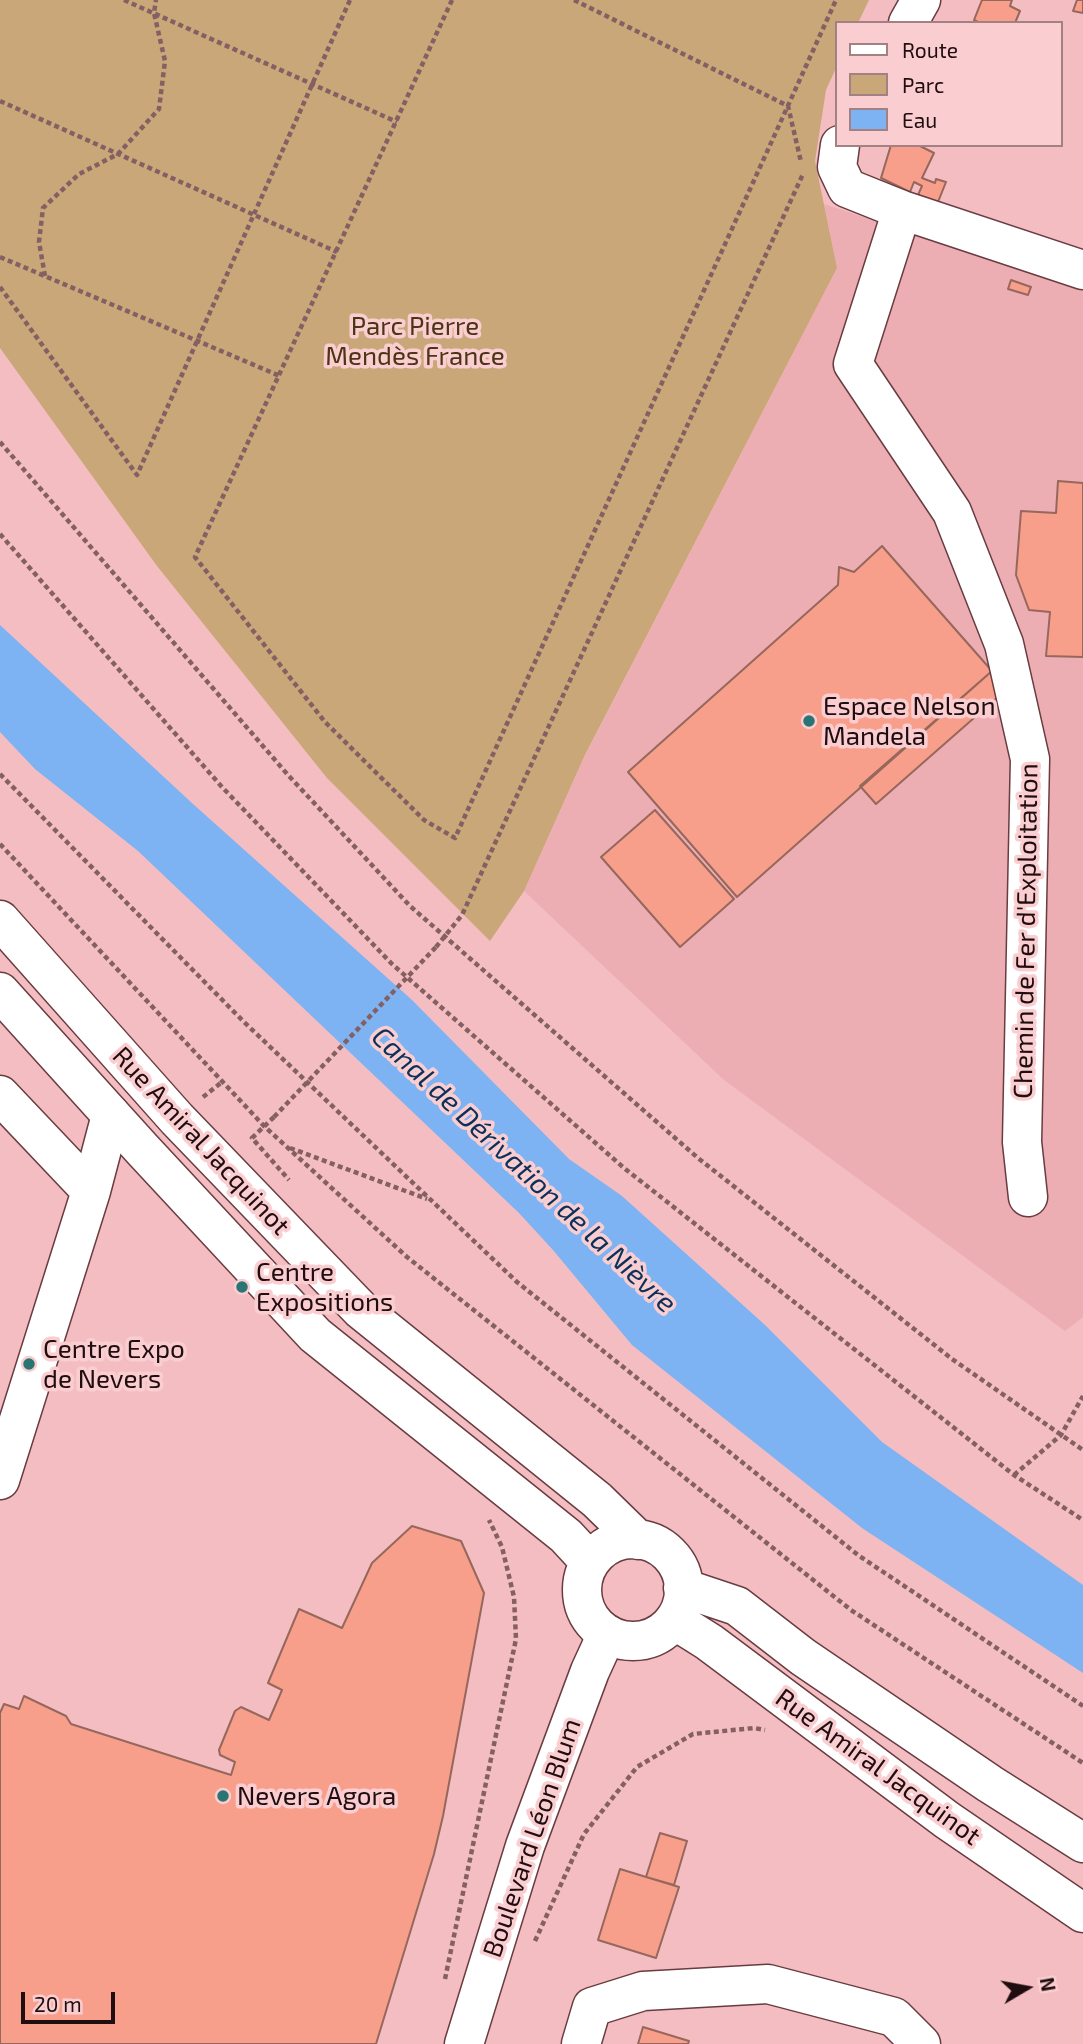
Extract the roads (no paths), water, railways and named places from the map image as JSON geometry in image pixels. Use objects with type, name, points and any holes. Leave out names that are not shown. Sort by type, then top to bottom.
[{"type":"main road","points":[[909,21],[921,0]]},
{"type":"main road","points":[[840,147],[837,167],[847,188],[902,210],[1083,270]]},
{"type":"main road","name":"Chemin de Fer d'Exploitation","points":[[902,210],[853,364],[953,512],[1004,644],[1030,760],[1022,1142],[1028,1198]]},
{"type":"main road","name":"Rue Amiral Jacquinot","points":[[0,920],[177,1119],[361,1310],[597,1500],[638,1540]]},
{"type":"main road","name":"Rue Amiral Jacquinot","points":[[0,992],[315,1335],[566,1536],[590,1562]]},
{"type":"main road","points":[[0,1095],[91,1191]]},
{"type":"main road","points":[[0,1480],[91,1191],[111,1115]]},
{"type":"main road","points":[[624,1540],[638,1540],[664,1551],[681,1574],[679,1604],[657,1634],[636,1642],[607,1634],[594,1624],[585,1610],[582,1594],[583,1577],[590,1562],[599,1552],[624,1540]]},
{"type":"main road","name":"Rue Amiral Jacquinot","points":[[679,1604],[737,1606],[803,1657],[990,1784],[1083,1843]]},
{"type":"main road","name":"Rue Amiral Jacquinot","points":[[679,1604],[709,1642],[947,1820],[1083,1913]]},
{"type":"main road","name":"Boulevard Léon Blum","points":[[464,2044],[525,1846],[590,1671],[607,1634]]},
{"type":"main road","points":[[581,2044],[592,2007],[643,1991],[768,1984],[894,2017],[921,2044]]},
{"type":"water","name":"Canal de Dérivation de la Nièvre","points":[[0,625],[193,804],[412,1000],[569,1159],[622,1196],[765,1325],[882,1442],[1083,1585],[1083,1673],[862,1528],[632,1345],[519,1213],[138,851],[35,769],[0,732]]},
{"type":"place","name":"Espace Nelson Mandela","points":[[809,721]]},
{"type":"place","name":"Centre Expositions","points":[[242,1287]]},
{"type":"place","name":"Centre Expo de Nevers","points":[[29,1364]]},
{"type":"place","name":"Nevers Agora","points":[[223,1796]]},
{"type":"park label","name":"Parc Pierre Mendès France","points":[[415,341]]}]
